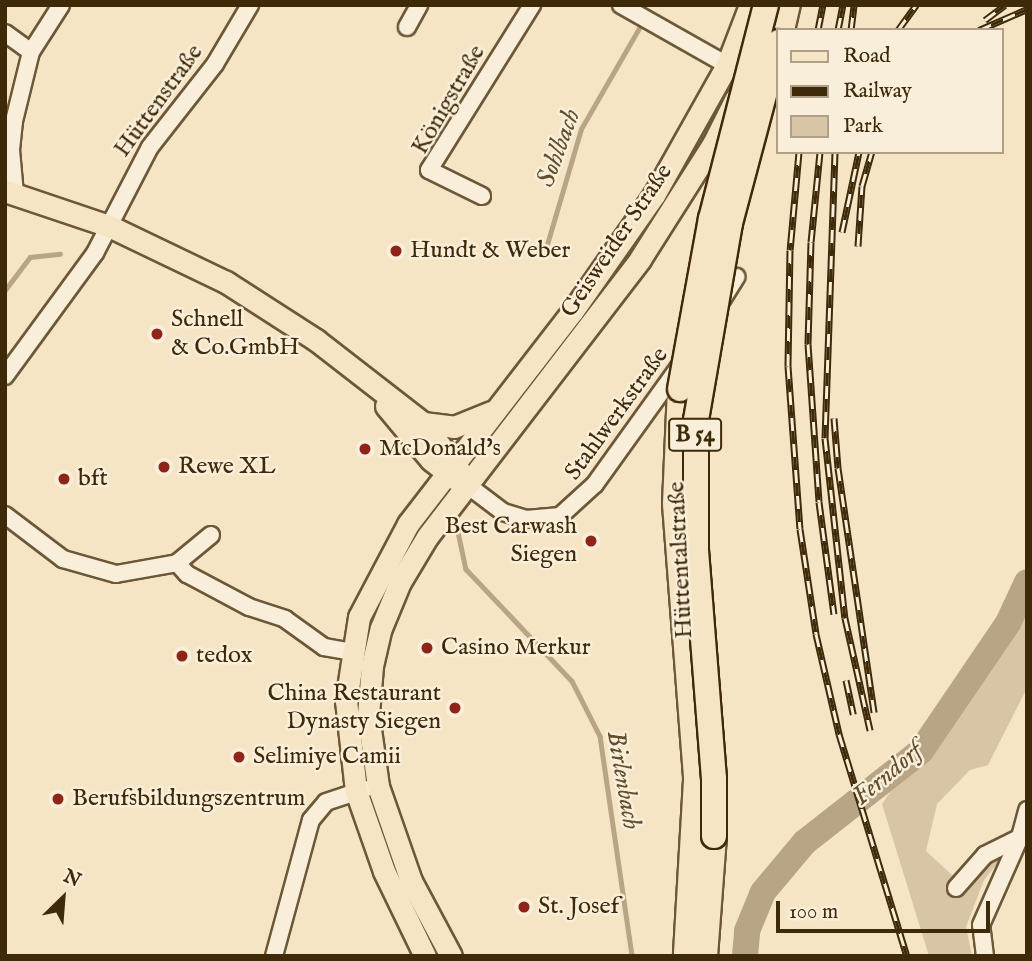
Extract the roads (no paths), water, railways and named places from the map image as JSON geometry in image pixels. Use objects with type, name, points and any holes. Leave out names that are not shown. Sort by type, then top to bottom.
[{"type":"highway","name":"Hüttentalstraße","points":[[686,956],[696,780],[677,552],[677,419],[686,338],[711,219],[766,5]]},
{"type":"highway","points":[[782,28],[788,5]]},
{"type":"highway","name":"Hüttentalstraße","points":[[705,956],[712,889],[714,779],[696,550],[696,420],[722,260],[776,50]]},
{"type":"main road","name":"Geisweider Straße","points":[[425,956],[384,871],[356,791],[346,701],[351,652],[359,617],[379,572],[450,467],[635,225],[693,132],[727,65],[750,5]]},
{"type":"main road","name":"Geisweider Straße","points":[[450,956],[411,881],[378,786],[368,715],[372,666],[381,628],[400,582],[466,484],[599,317],[666,220],[719,132],[773,5]]},
{"type":"main road","points":[[10,192],[109,226],[226,282],[316,340],[363,380],[423,424],[450,467]]},
{"type":"main road","points":[[363,380],[466,484]]},
{"type":"main road","points":[[423,424],[454,427],[495,410]]},
{"type":"street","points":[[10,192],[14,121],[31,52],[61,5]]},
{"type":"street","name":"Hüttenstraße","points":[[5,376],[95,253],[150,146],[215,64],[250,5]]},
{"type":"street","points":[[407,27],[419,5]]},
{"type":"street","name":"Königstraße","points":[[482,196],[429,170],[532,5]]},
{"type":"street","points":[[621,5],[727,65]]},
{"type":"street","points":[[5,33],[31,52]]},
{"type":"street","name":"Stahlwerkstraße","points":[[466,484],[503,512],[526,519],[550,520],[571,509],[595,484],[692,349],[736,277]]},
{"type":"street","points":[[5,515],[38,543],[91,571],[116,575],[177,563],[211,535]]},
{"type":"street","points":[[177,563],[187,574],[249,607],[285,620],[324,647],[351,652]]},
{"type":"street","points":[[274,956],[311,820],[321,805],[356,791],[378,786]]},
{"type":"street","points":[[985,956],[981,925],[1023,836],[1027,810]]},
{"type":"street","points":[[956,888],[985,855],[1023,836]]},
{"type":"waterway","name":"Sohlbach","points":[[546,248],[581,129],[639,28]]},
{"type":"waterway","name":"Birlenbach","points":[[5,290],[30,257],[60,254]]},
{"type":"waterway","name":"Birlenbach","points":[[458,532],[466,569],[572,681],[600,736],[632,956]]},
{"type":"waterway","name":"Ferndorf","points":[[745,956],[747,931],[763,892],[805,842],[921,751],[1008,623],[1027,582]]},
{"type":"railway","points":[[818,28],[823,5]]},
{"type":"railway","points":[[838,28],[843,5]]},
{"type":"railway","points":[[851,28],[854,5]]},
{"type":"railway","points":[[899,28],[916,5]]},
{"type":"railway","points":[[985,20],[1005,5]]},
{"type":"railway","points":[[984,28],[1027,9]]},
{"type":"railway","points":[[799,154],[790,250],[788,366],[800,529],[816,634],[839,734],[907,956]]},
{"type":"railway","points":[[820,154],[811,242],[808,344],[819,502],[834,614]]},
{"type":"railway","points":[[835,154],[825,438],[845,618],[870,730]]},
{"type":"railway","points":[[842,232],[859,154]]},
{"type":"railway","points":[[858,246],[862,186],[871,154]]},
{"type":"railway","points":[[834,418],[838,468],[874,712]]},
{"type":"railway","points":[[846,680],[853,714]]},
{"type":"place","name":"Hundt & Weber","points":[[396,251]]},
{"type":"place","name":"Schnell & Co.GmbH","points":[[157,334]]},
{"type":"place","name":"McDonald's","points":[[365,449]]},
{"type":"place","name":"Rewe XL","points":[[164,467]]},
{"type":"place","name":"bft","points":[[64,479]]},
{"type":"place","name":"Best Carwash Siegen","points":[[591,541]]},
{"type":"place","name":"Casino Merkur","points":[[427,648]]},
{"type":"place","name":"tedox","points":[[182,656]]},
{"type":"place","name":"China Restaurant Dynasty Siegen","points":[[455,708]]},
{"type":"place","name":"Selimiye Camii","points":[[239,757]]},
{"type":"place","name":"Berufsbildungszentrum","points":[[58,799]]},
{"type":"place","name":"St. Josef","points":[[524,907]]}]
